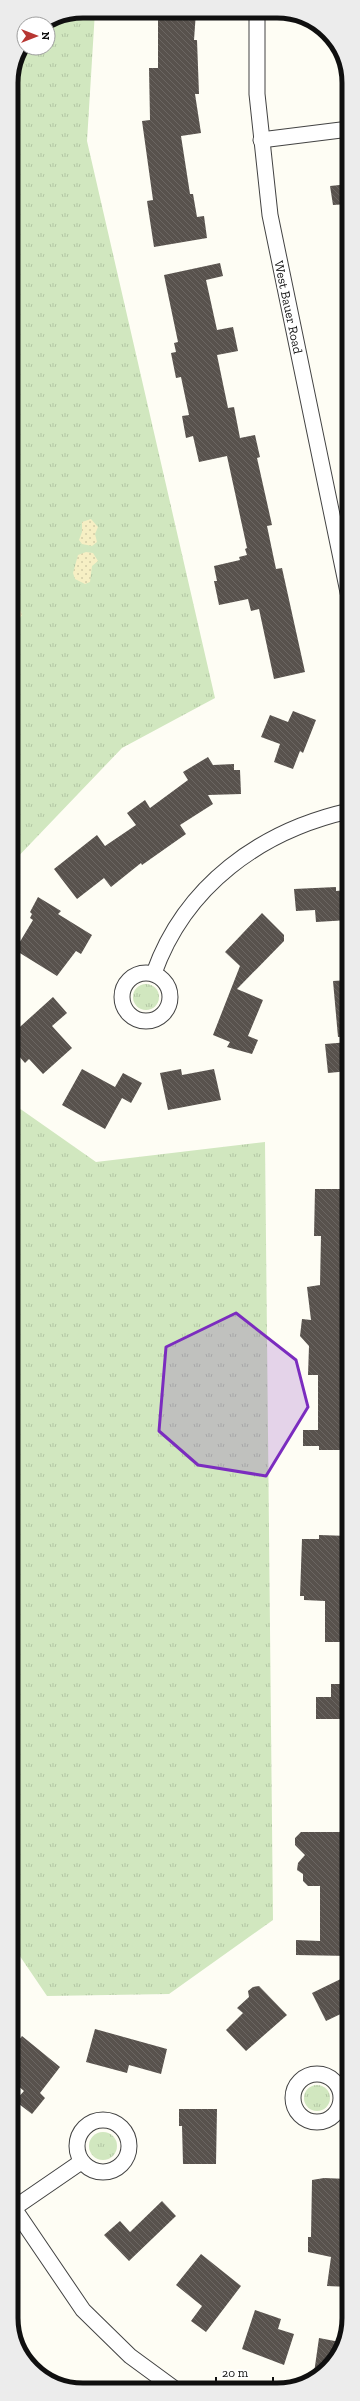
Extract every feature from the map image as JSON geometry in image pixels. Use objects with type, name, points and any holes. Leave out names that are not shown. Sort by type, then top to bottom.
[{"type":"street","name":"West Bauer Road","points":[[257,18],[257,94],[270,215],[342,563]]},
{"type":"street","points":[[261,140],[342,130]]},
{"type":"street","points":[[154,973],[167,939],[184,913],[210,884],[242,857],[294,828],[342,813]]},
{"type":"street","points":[[18,2203],[81,2162]]},
{"type":"street","points":[[18,2213],[83,2310],[130,2356],[167,2383]]},
{"type":"highlighted area","points":[[236,1313],[296,1360],[308,1407],[266,1476],[198,1465],[159,1431],[166,1347]]},
{"type":"green space","points":[[95,18],[87,141],[215,698],[122,748],[18,857],[18,83],[19,70],[24,56],[56,56],[56,24],[70,19]]},
{"type":"green space","points":[[146,984],[156,987],[159,997],[156,1007],[146,1010],[136,1007],[133,997],[136,987]]},
{"type":"green space","points":[[18,1106],[96,1162],[265,1142],[273,1920],[169,1994],[47,1996],[18,1953]]},
{"type":"green space","points":[[317,2085],[326,2089],[330,2098],[326,2107],[317,2111],[308,2107],[304,2098],[308,2089]]},
{"type":"green space","points":[[103,2132],[113,2136],[117,2146],[113,2156],[103,2160],[93,2156],[89,2146],[93,2136]]},
{"type":"sand","points":[[91,519],[98,527],[95,534],[97,542],[92,546],[82,544],[79,540],[82,532],[82,522]]},
{"type":"sand","points":[[86,552],[93,553],[98,561],[92,566],[90,582],[85,584],[75,579],[73,573],[78,555]]},
{"type":"sand","points":[[18,605],[19,606],[22,615],[18,621]]},
{"type":"building","points":[[158,18],[196,18],[194,40],[197,40],[199,94],[195,94],[201,133],[181,136],[190,194],[193,194],[197,217],[204,216],[207,238],[154,247],[147,201],[153,200],[142,121],[150,120],[149,68],[158,68]]},
{"type":"building","points":[[342,185],[342,204],[333,205],[330,186]]},
{"type":"building","points":[[220,263],[223,276],[206,280],[217,330],[233,327],[238,351],[217,355],[228,408],[234,407],[240,438],[255,435],[260,457],[257,458],[272,525],[267,526],[276,569],[282,568],[305,672],[274,679],[259,609],[251,611],[248,599],[219,605],[214,581],[217,581],[214,566],[240,560],[239,557],[247,555],[245,549],[247,548],[227,456],[199,462],[193,436],[186,438],[182,416],[189,415],[181,377],[176,378],[171,353],[176,352],[174,343],[178,342],[164,275]]},
{"type":"building","points":[[293,711],[316,720],[303,753],[300,751],[293,769],[274,762],[280,744],[261,737],[270,715],[288,722]]},
{"type":"building","points":[[208,757],[213,765],[234,764],[234,770],[240,770],[241,794],[208,795],[213,804],[180,825],[186,834],[142,865],[141,863],[111,887],[104,878],[77,899],[54,869],[97,835],[105,846],[136,825],[127,813],[145,800],[150,808],[188,780],[183,772]]},
{"type":"building","points":[[336,887],[336,891],[342,890],[342,920],[316,922],[315,910],[296,911],[294,889]]},
{"type":"building","points":[[38,897],[61,911],[58,914],[92,935],[81,954],[76,951],[57,976],[18,952],[18,945],[33,920],[30,918],[32,914],[30,912]]},
{"type":"building","points":[[262,913],[284,935],[284,941],[237,989],[263,1000],[248,1036],[258,1040],[252,1054],[227,1047],[230,1042],[213,1035],[240,966],[225,952]]},
{"type":"building","points":[[342,980],[342,1037],[338,1037],[333,981]]},
{"type":"building","points":[[53,997],[67,1013],[52,1026],[72,1048],[43,1074],[29,1059],[25,1063],[18,1055],[18,1029]]},
{"type":"building","points":[[342,1043],[342,1072],[328,1073],[325,1044]]},
{"type":"building","points":[[82,1069],[115,1087],[123,1073],[142,1083],[131,1103],[122,1098],[105,1129],[62,1105]]},
{"type":"building","points":[[181,1069],[182,1075],[214,1069],[221,1100],[168,1110],[160,1073]]},
{"type":"building","points":[[315,1189],[342,1189],[342,1450],[319,1450],[319,1446],[303,1446],[303,1430],[318,1430],[318,1375],[308,1375],[309,1346],[300,1336],[302,1319],[311,1320],[307,1287],[320,1285],[321,1236],[314,1236]]},
{"type":"building","points":[[319,1535],[342,1536],[342,1642],[325,1642],[325,1601],[304,1600],[304,1596],[300,1596],[302,1539],[319,1539]]},
{"type":"building","points":[[331,1684],[342,1684],[342,1719],[316,1719],[316,1697],[331,1697]]},
{"type":"building","points":[[301,1832],[342,1832],[342,1956],[296,1955],[296,1940],[320,1941],[320,1886],[308,1886],[303,1881],[303,1874],[297,1870],[298,1863],[305,1855],[295,1845],[295,1838]]},
{"type":"building","points":[[342,1978],[342,2013],[326,2021],[312,1993]]},
{"type":"building","points":[[259,1986],[287,2015],[246,2051],[226,2030],[243,2013],[237,2008],[249,1997],[248,1991],[253,1987]]},
{"type":"building","points":[[95,2029],[167,2049],[161,2074],[129,2065],[127,2073],[86,2062]]},
{"type":"building","points":[[22,2036],[60,2067],[40,2093],[45,2098],[32,2114],[18,2103],[18,2098],[24,2091],[18,2086],[18,2041]]},
{"type":"building","points":[[179,2109],[217,2109],[216,2164],[183,2164],[182,2126],[179,2126]]},
{"type":"building","points":[[324,2178],[342,2179],[342,2287],[327,2286],[331,2257],[308,2252],[308,2237],[311,2237],[312,2180]]},
{"type":"building","points":[[162,2201],[176,2216],[129,2261],[104,2235],[120,2221],[130,2232]]},
{"type":"building","points":[[201,2254],[241,2286],[206,2332],[191,2321],[202,2306],[176,2285]]},
{"type":"building","points":[[255,2310],[281,2319],[278,2329],[294,2334],[284,2365],[242,2349]]},
{"type":"building","points":[[319,2338],[338,2342],[326,2361],[314,2372]]}]
